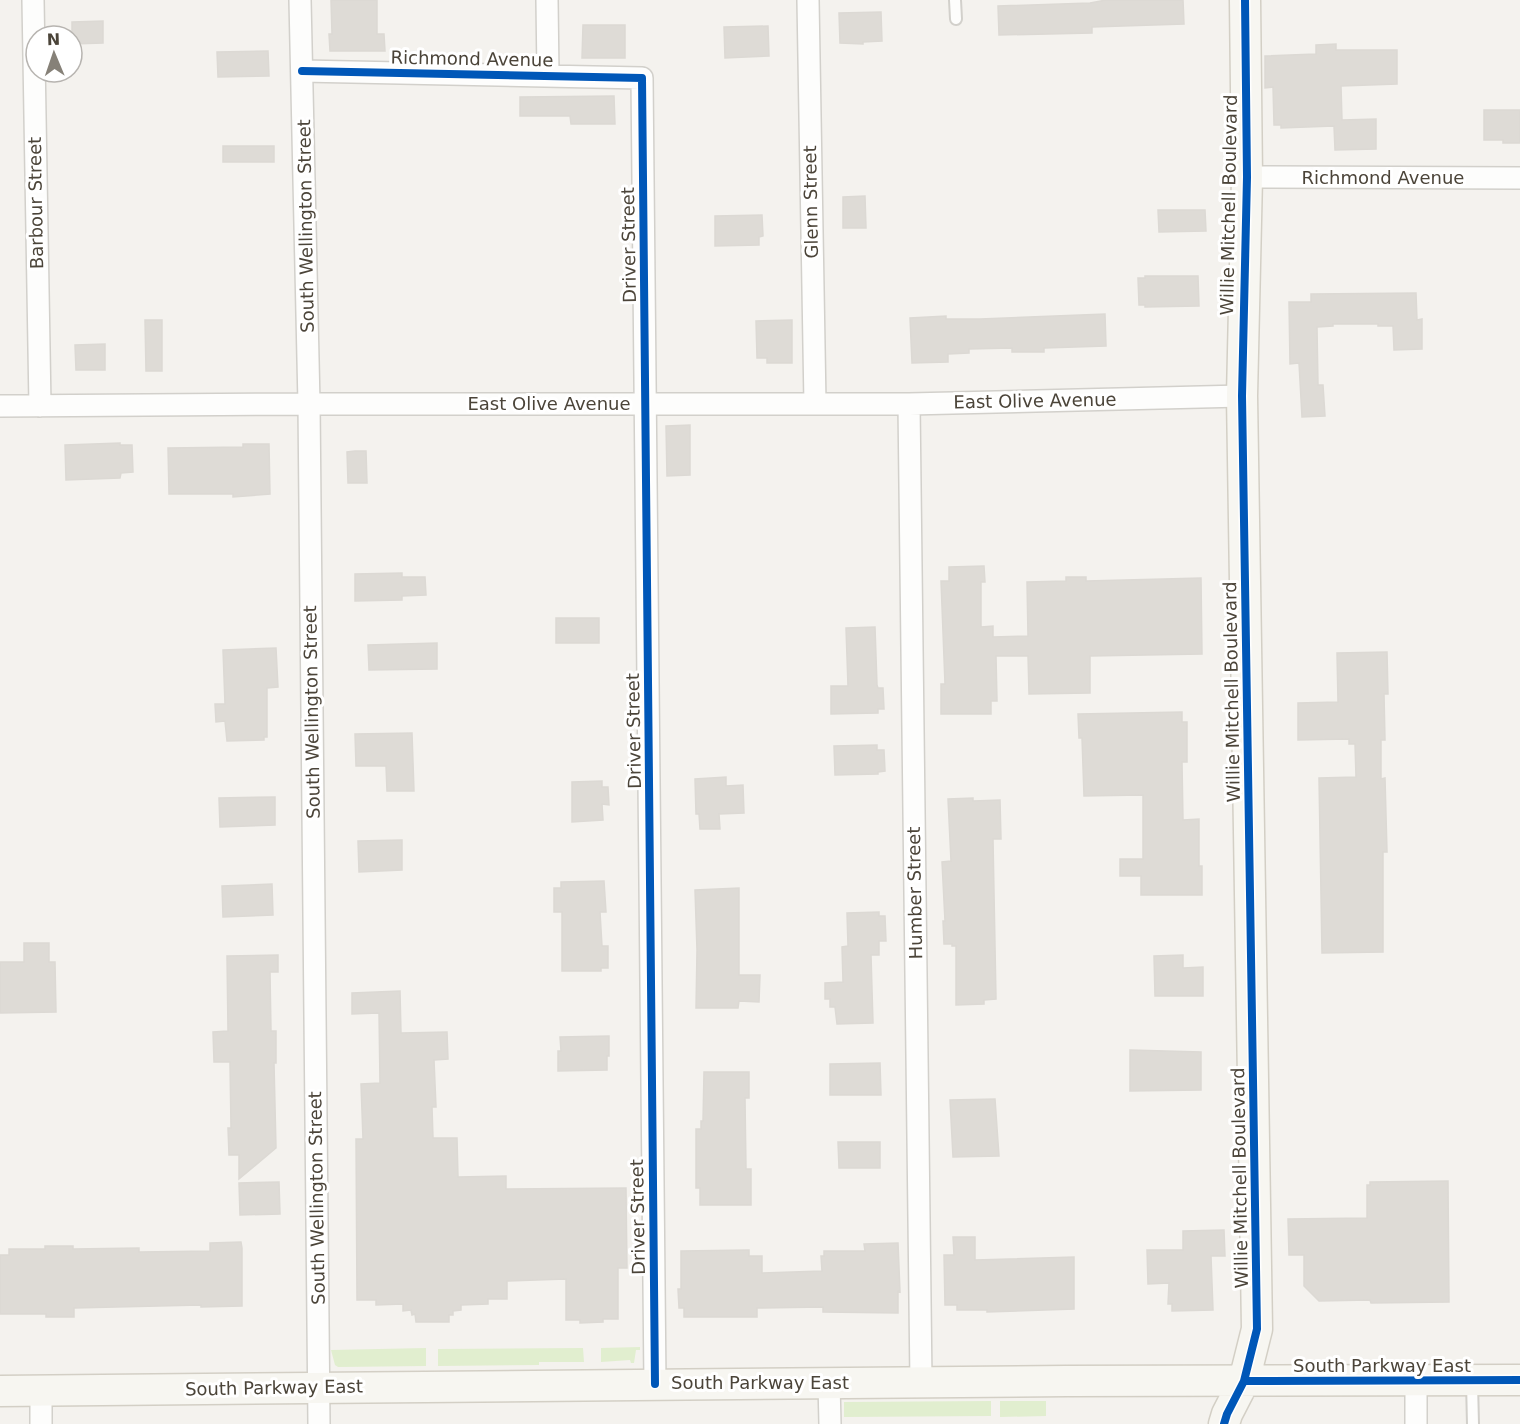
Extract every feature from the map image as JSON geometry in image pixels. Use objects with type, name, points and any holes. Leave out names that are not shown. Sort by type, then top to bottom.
[{"type":"main road","name":"Willie Mitchell Boulevard","points":[[1224,1424],[1244,1381],[1257,1329],[1242,396],[1247,177],[1245,0]]},
{"type":"main road","name":"South Parkway East","points":[[0,1391],[921,1382],[1520,1380]]},
{"type":"street","name":"Barbour Street","points":[[33,0],[40,406]]},
{"type":"street","name":"South Wellington Street","points":[[300,0],[309,404],[319,1424]]},
{"type":"street","points":[[547,0],[548,75]]},
{"type":"street","name":"Glenn Street","points":[[808,0],[815,404]]},
{"type":"street","name":"Richmond Avenue","points":[[302,71],[642,78]]},
{"type":"street","name":"Driver Street","points":[[642,78],[655,1384]]},
{"type":"street","name":"Richmond Avenue","points":[[1247,177],[1520,178]]},
{"type":"street","name":"East Olive Avenue","points":[[0,406],[909,404],[1242,396]]},
{"type":"street","name":"Humber Street","points":[[909,404],[921,1382]]},
{"type":"street","points":[[1416,1381],[1416,1424]]},
{"type":"street","points":[[830,1383],[830,1424]]},
{"type":"street","points":[[41,1391],[41,1424]]},
{"type":"lane","points":[[955,0],[956,19]]},
{"type":"lane","points":[[1472,1380],[1473,1424]]},
{"type":"green space","points":[[640,1347],[640,1350],[636,1350],[634,1363],[630,1360],[601,1362],[601,1348]]},
{"type":"green space","points":[[426,1348],[426,1366],[338,1367],[335,1365],[331,1350]]},
{"type":"green space","points":[[583,1348],[584,1362],[438,1366],[438,1349]]},
{"type":"green space","points":[[991,1401],[991,1416],[844,1417],[844,1402]]},
{"type":"green space","points":[[1000,1401],[1046,1401],[1046,1416],[1000,1417]]},
{"type":"building","points":[[331,0],[377,0],[377,34],[384,34],[385,51],[330,51]]},
{"type":"building","points":[[1106,0],[1183,0],[1184,24],[1092,27],[1092,33],[999,35],[998,6],[1090,3]]},
{"type":"building","points":[[881,12],[882,41],[863,42],[863,44],[840,43],[839,13]]},
{"type":"building","points":[[103,21],[103,43],[84,44],[84,24],[72,24],[72,22]]},
{"type":"building","points":[[583,25],[625,25],[625,58],[582,58]]},
{"type":"building","points":[[768,26],[769,56],[725,58],[724,27]]},
{"type":"building","points":[[1336,44],[1336,50],[1397,50],[1397,84],[1341,86],[1342,120],[1376,119],[1376,149],[1335,150],[1334,126],[1281,128],[1281,125],[1274,125],[1273,87],[1265,88],[1265,56],[1316,54],[1316,45]]},
{"type":"building","points":[[268,51],[269,76],[218,77],[217,52]]},
{"type":"building","points":[[614,96],[615,124],[571,124],[570,116],[520,116],[520,97]]},
{"type":"building","points":[[1484,110],[1520,110],[1520,143],[1484,140]]},
{"type":"building","points":[[223,146],[274,146],[274,162],[223,162]]},
{"type":"building","points":[[865,196],[866,228],[843,228],[843,197]]},
{"type":"building","points":[[1158,210],[1205,210],[1206,231],[1159,232]]},
{"type":"building","points":[[762,215],[763,236],[759,237],[759,245],[715,246],[715,216]]},
{"type":"building","points":[[1145,276],[1198,276],[1199,306],[1145,307],[1145,305],[1139,305],[1138,278],[1145,278]]},
{"type":"building","points":[[1416,293],[1417,320],[1422,319],[1422,349],[1394,350],[1393,326],[1333,324],[1333,326],[1317,327],[1318,385],[1323,385],[1325,416],[1302,417],[1299,363],[1290,364],[1289,302],[1311,302],[1311,294]]},
{"type":"building","points":[[1105,314],[1106,346],[1044,348],[1044,352],[1012,352],[1012,348],[969,349],[969,353],[948,354],[948,362],[912,363],[910,318],[946,316],[946,319],[980,319]]},
{"type":"building","points":[[145,320],[162,320],[162,371],[146,371]]},
{"type":"building","points":[[792,320],[792,363],[767,363],[767,358],[757,358],[756,321]]},
{"type":"building","points":[[105,344],[105,370],[76,370],[75,345]]},
{"type":"building","points":[[690,425],[690,475],[667,476],[666,426]]},
{"type":"building","points":[[120,443],[120,445],[132,445],[133,472],[121,473],[120,478],[66,480],[65,445]]},
{"type":"building","points":[[243,444],[269,444],[270,494],[233,497],[233,494],[169,494],[168,448],[243,447]]},
{"type":"building","points":[[366,451],[367,483],[348,483],[347,452]]},
{"type":"building","points":[[984,566],[985,582],[981,582],[981,627],[993,626],[993,637],[1028,636],[1027,582],[1066,581],[1066,577],[1086,577],[1086,581],[1201,578],[1202,654],[1090,656],[1090,693],[1029,694],[1028,656],[996,656],[997,701],[991,701],[991,714],[941,714],[941,684],[945,684],[941,581],[949,581],[949,567]]},
{"type":"building","points":[[402,573],[402,577],[425,577],[426,595],[402,596],[402,600],[355,601],[355,574]]},
{"type":"building","points":[[556,618],[599,618],[599,643],[556,643]]},
{"type":"building","points":[[875,627],[877,685],[878,688],[883,688],[884,709],[878,709],[878,713],[831,714],[831,686],[848,686],[846,628]]},
{"type":"building","points":[[437,643],[437,669],[369,670],[368,645]]},
{"type":"building","points":[[276,648],[278,687],[267,688],[267,737],[264,737],[264,740],[227,741],[225,721],[216,722],[215,704],[225,704],[223,650]]},
{"type":"building","points":[[1387,652],[1388,694],[1384,694],[1385,740],[1381,740],[1381,779],[1385,778],[1387,852],[1383,852],[1383,952],[1322,953],[1319,778],[1356,777],[1355,744],[1349,744],[1349,739],[1298,740],[1298,703],[1338,702],[1337,653]]},
{"type":"building","points":[[1182,712],[1182,722],[1187,722],[1187,762],[1182,762],[1183,820],[1199,819],[1199,866],[1202,866],[1202,895],[1141,895],[1141,876],[1120,876],[1120,859],[1143,859],[1143,795],[1084,796],[1082,738],[1079,738],[1078,714]]},
{"type":"building","points":[[412,733],[414,791],[387,791],[386,766],[356,766],[355,734]]},
{"type":"building","points":[[877,745],[877,750],[884,750],[885,771],[878,772],[878,774],[835,775],[834,746]]},
{"type":"building","points":[[726,777],[726,786],[743,785],[744,813],[719,814],[720,829],[700,829],[699,814],[696,814],[695,779]]},
{"type":"building","points":[[602,781],[602,787],[608,787],[609,805],[602,804],[603,820],[572,822],[572,782]]},
{"type":"building","points":[[275,797],[275,825],[220,827],[219,798]]},
{"type":"building","points":[[973,798],[973,801],[1000,800],[1001,839],[993,839],[996,999],[984,1000],[984,1004],[956,1005],[956,946],[944,944],[942,862],[951,861],[948,799]]},
{"type":"building","points":[[402,840],[402,870],[359,872],[358,841]]},
{"type":"building","points":[[604,881],[606,912],[600,912],[602,946],[608,946],[608,968],[601,968],[601,971],[562,971],[562,912],[554,912],[554,888],[561,888],[561,882]]},
{"type":"building","points":[[272,884],[273,915],[223,917],[222,886]]},
{"type":"building","points":[[739,888],[739,975],[760,975],[759,1002],[739,1001],[738,1008],[696,1008],[695,890]]},
{"type":"building","points":[[879,912],[879,916],[885,916],[886,941],[879,941],[879,955],[871,955],[873,1023],[837,1024],[835,1007],[830,1007],[830,999],[825,999],[825,983],[843,982],[842,947],[848,946],[847,913]]},
{"type":"building","points":[[24,943],[49,943],[49,962],[55,962],[56,1012],[0,1013],[0,962],[24,962]]},
{"type":"building","points":[[278,955],[278,972],[270,972],[271,1031],[276,1031],[276,1063],[274,1063],[276,1148],[239,1179],[239,1155],[229,1155],[230,1062],[214,1062],[213,1032],[228,1031],[227,956]]},
{"type":"building","points":[[1183,955],[1183,968],[1203,967],[1203,996],[1155,996],[1154,956]]},
{"type":"building","points":[[400,991],[401,1033],[447,1032],[448,1059],[434,1060],[436,1107],[432,1107],[433,1138],[457,1138],[458,1177],[506,1176],[506,1189],[626,1188],[627,1268],[618,1268],[618,1319],[580,1323],[580,1320],[566,1320],[566,1279],[507,1281],[507,1299],[488,1299],[488,1304],[461,1305],[461,1310],[453,1311],[453,1315],[449,1315],[449,1322],[416,1322],[415,1314],[412,1315],[411,1310],[403,1311],[403,1304],[376,1305],[376,1300],[357,1300],[356,1139],[363,1139],[361,1084],[380,1083],[379,1013],[352,1014],[352,993]]},
{"type":"building","points":[[609,1036],[607,1070],[558,1071],[558,1051],[561,1051],[560,1037]]},
{"type":"building","points":[[1130,1050],[1201,1052],[1201,1090],[1130,1091]]},
{"type":"building","points":[[880,1063],[881,1095],[830,1095],[830,1064]]},
{"type":"building","points":[[704,1072],[749,1072],[749,1098],[745,1098],[746,1169],[751,1169],[751,1205],[700,1205],[700,1188],[696,1188],[696,1129],[701,1129],[701,1121],[703,1121]]},
{"type":"building","points":[[995,1099],[999,1156],[953,1157],[950,1100]]},
{"type":"building","points":[[838,1142],[880,1142],[880,1168],[839,1168]]},
{"type":"building","points":[[1448,1181],[1449,1302],[1319,1301],[1304,1286],[1304,1255],[1289,1255],[1288,1219],[1367,1218],[1367,1185],[1370,1185],[1370,1182]]},
{"type":"building","points":[[279,1182],[280,1214],[240,1215],[239,1183]]},
{"type":"building","points":[[1224,1230],[1225,1256],[1211,1256],[1213,1310],[1172,1311],[1172,1304],[1168,1304],[1169,1283],[1148,1284],[1147,1250],[1183,1250],[1183,1231]]},
{"type":"building","points":[[953,1237],[975,1237],[975,1260],[1074,1257],[1074,1309],[987,1312],[987,1310],[957,1310],[957,1305],[945,1305],[944,1255],[954,1255]]},
{"type":"building","points":[[241,1242],[242,1306],[74,1308],[74,1317],[46,1317],[46,1314],[0,1314],[0,1255],[9,1255],[9,1249],[73,1246],[73,1249],[139,1248],[139,1252],[210,1251],[210,1243]]},
{"type":"building","points":[[898,1243],[900,1292],[898,1291],[898,1313],[823,1312],[823,1307],[757,1308],[757,1317],[684,1317],[684,1308],[679,1308],[681,1251],[749,1250],[749,1256],[762,1256],[762,1273],[822,1271],[821,1256],[824,1256],[824,1251],[865,1251],[864,1244]]},
{"type":"cycle path","points":[[1224,1424],[1244,1381],[1257,1329],[1242,396],[1247,177],[1245,0]]},
{"type":"cycle path","points":[[302,71],[642,78],[655,1384]]},
{"type":"cycle path","points":[[1244,1381],[1520,1380]]}]
